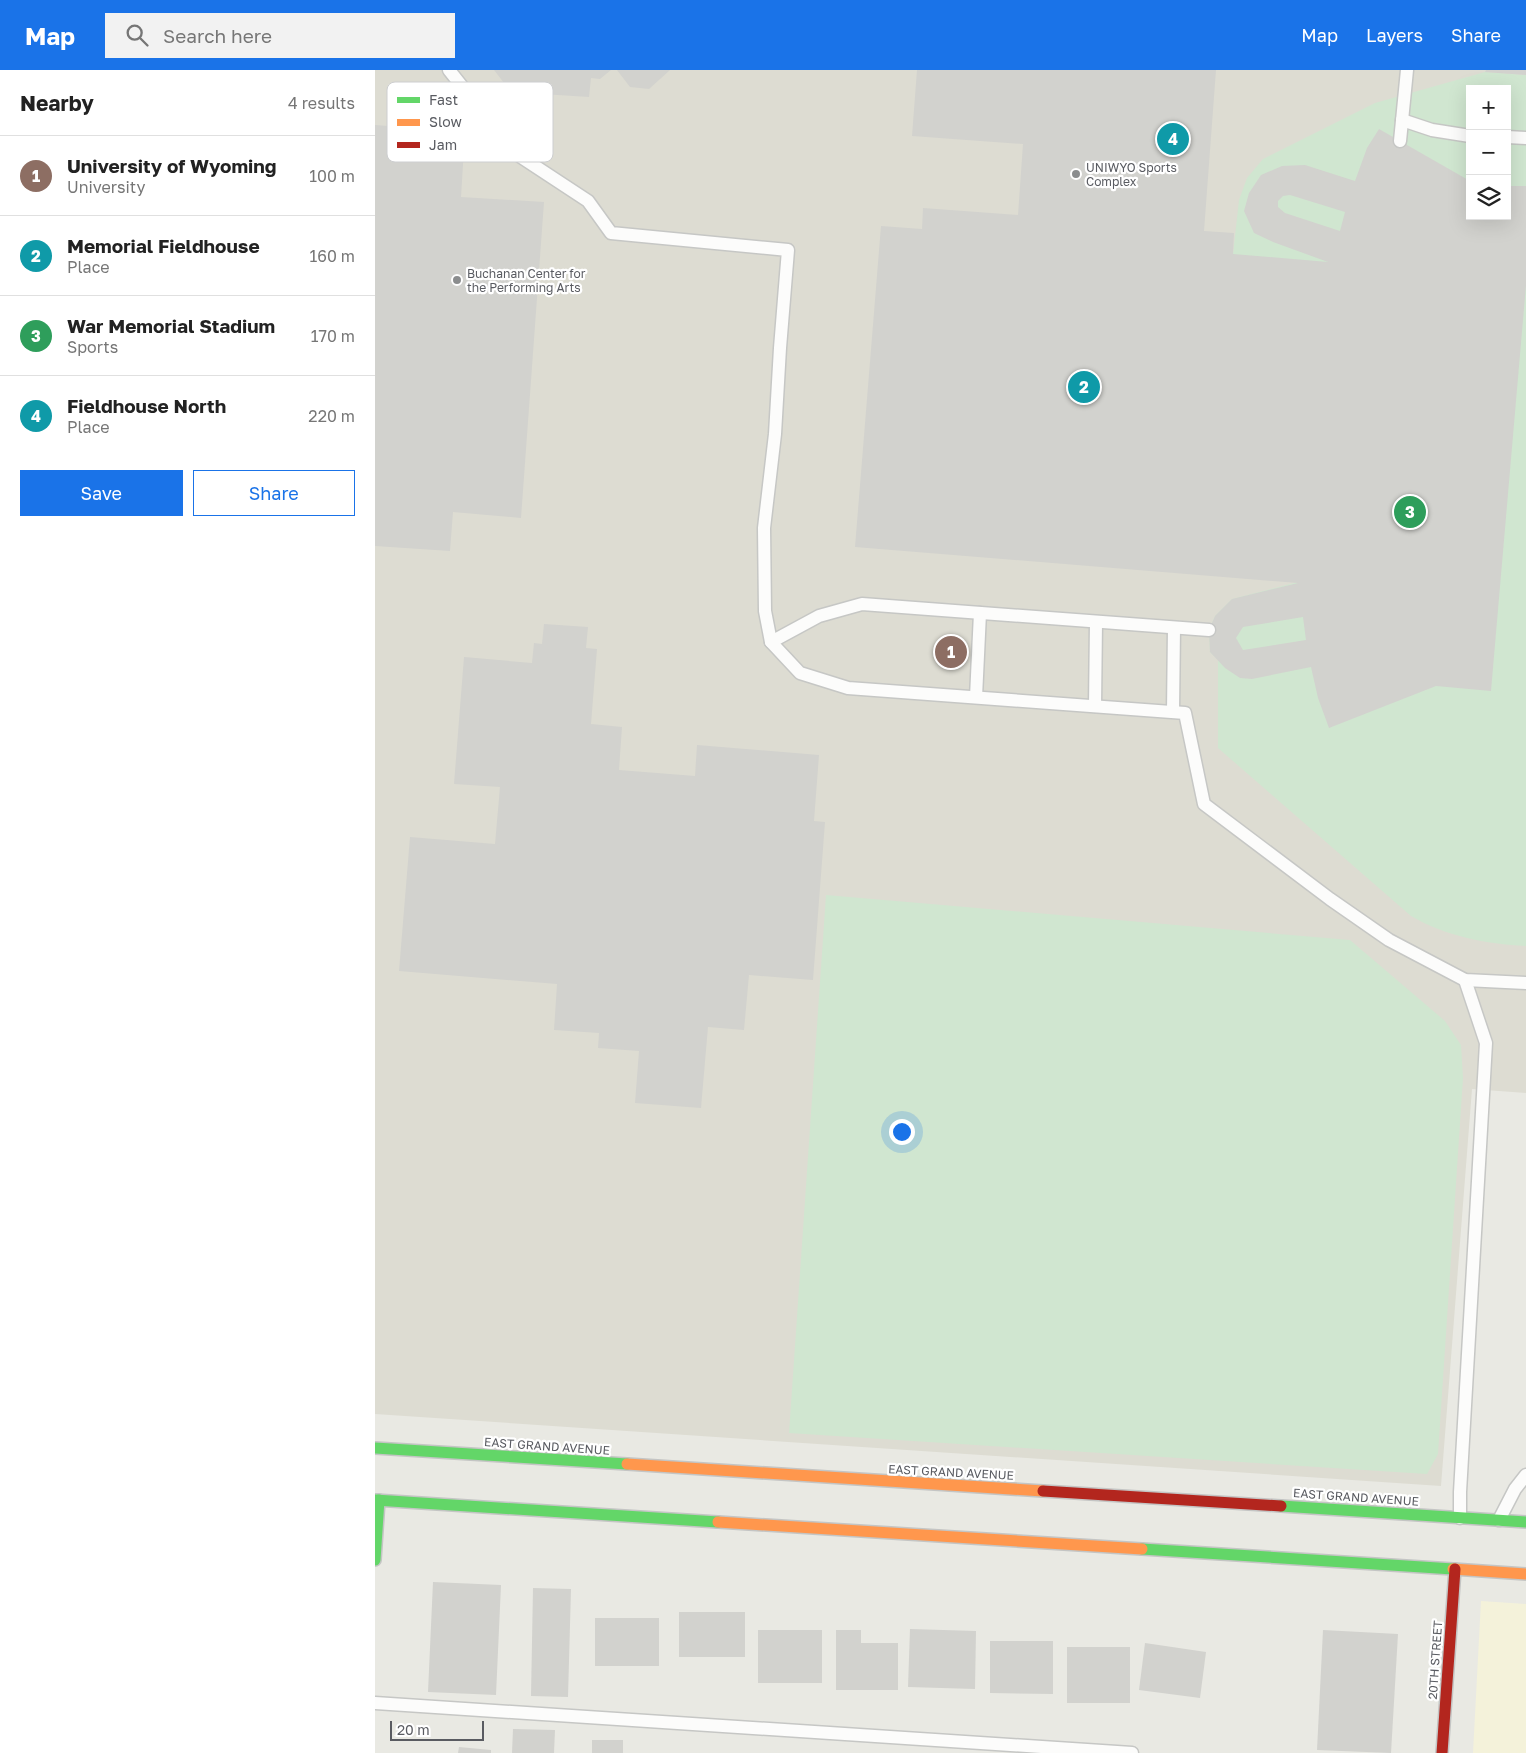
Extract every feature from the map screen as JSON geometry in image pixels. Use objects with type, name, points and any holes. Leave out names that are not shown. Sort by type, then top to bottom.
[{"type":"main road","name":"EAST GRAND AVENUE","points":[[375,1448],[1526,1522]]},
{"type":"main road","points":[[375,1560],[377,1500],[1526,1574]]},
{"type":"main road","name":"20TH STREET","points":[[1442,1753],[1455,1569]]},
{"type":"lane","points":[[449,70],[459,82]]},
{"type":"lane","points":[[1400,141],[1407,70]]},
{"type":"lane","points":[[1402,120],[1432,130],[1466,135]]},
{"type":"lane","points":[[1511,137],[1526,138]]},
{"type":"lane","points":[[529,162],[588,201],[611,233],[788,250],[775,434],[764,528],[765,611],[771,642],[801,673],[848,688],[1185,712],[1203,804],[1330,899],[1389,940],[1465,980],[1526,983]]},
{"type":"lane","points":[[771,642],[819,616],[862,604],[1209,630]]},
{"type":"lane","points":[[976,698],[980,613]]},
{"type":"lane","points":[[1095,706],[1096,622]]},
{"type":"lane","points":[[1173,712],[1175,628]]},
{"type":"lane","points":[[1460,1518],[1461,1472],[1486,1043],[1465,980]]},
{"type":"lane","points":[[1499,1520],[1515,1489],[1526,1475]]},
{"type":"lane","points":[[375,1703],[1133,1753]]},
{"type":"shaded area","points":[[375,70],[1526,70],[1526,1093],[1472,1089],[1441,1486],[375,1414]]},
{"type":"shaded area","points":[[1481,1601],[1526,1604],[1526,1753],[1473,1753]]},
{"type":"green space","points":[[1485,72],[1526,75],[1526,946],[1466,938],[1438,929],[1411,916],[1218,748],[1218,660],[1210,652],[1209,630],[1215,616],[1232,599],[1298,582],[1233,254],[1239,200],[1247,178],[1263,159],[1375,103]]},
{"type":"green space","points":[[826,895],[1350,940],[1445,1021],[1461,1045],[1463,1078],[1438,1454],[1427,1474],[789,1433]]},
{"type":"building","points":[[494,70],[611,70],[600,79],[591,78],[589,97],[553,95],[553,82],[503,82]]},
{"type":"building","points":[[617,70],[670,70],[649,89],[630,87]]},
{"type":"building","points":[[917,70],[1216,70],[1204,231],[1234,233],[1233,254],[1328,262],[1254,233],[1244,211],[1249,193],[1261,175],[1282,166],[1305,165],[1355,181],[1367,148],[1379,129],[1466,179],[1466,220],[1511,220],[1511,186],[1526,186],[1526,285],[1491,691],[1436,686],[1329,728],[1318,698],[1311,667],[1252,679],[1240,678],[1225,668],[1210,652],[1209,630],[1215,616],[1232,599],[1298,583],[855,547],[881,226],[922,229],[923,208],[1018,215],[1023,144],[912,136]],"holes":[[[1290,195],[1345,212],[1340,231],[1285,213],[1278,207],[1278,201],[1283,196]],[[1303,617],[1306,640],[1243,650],[1236,638],[1243,627]]]},
{"type":"building","points":[[1486,70],[1526,70],[1526,75],[1485,72]]},
{"type":"building","name":"Buchanan Center for the Performing Arts","points":[[375,125],[387,126],[387,162],[463,162],[461,197],[544,202],[521,518],[453,512],[450,551],[375,546]]},
{"type":"building","points":[[544,624],[588,627],[586,648],[597,649],[591,724],[622,727],[619,770],[695,776],[697,745],[819,755],[814,821],[825,822],[813,980],[749,975],[744,1030],[708,1027],[701,1108],[635,1103],[639,1051],[598,1048],[599,1033],[554,1030],[557,984],[399,971],[410,837],[495,844],[500,787],[454,784],[464,657],[532,663],[534,643],[542,644]]},
{"type":"building","points":[[433,1582],[501,1585],[496,1695],[428,1692]]},
{"type":"building","points":[[533,1588],[571,1589],[568,1697],[531,1696]]},
{"type":"building","points":[[679,1612],[745,1612],[745,1657],[679,1657]]},
{"type":"building","points":[[595,1618],[659,1618],[659,1666],[595,1666]]},
{"type":"building","points":[[910,1629],[976,1631],[975,1689],[908,1687]]},
{"type":"building","points":[[758,1630],[822,1630],[822,1683],[758,1683]]},
{"type":"building","points":[[836,1630],[861,1630],[861,1643],[898,1643],[898,1690],[836,1690]]},
{"type":"building","points":[[1323,1630],[1398,1634],[1391,1753],[1317,1750]]},
{"type":"building","points":[[990,1641],[1053,1641],[1053,1694],[990,1693]]},
{"type":"building","points":[[1145,1643],[1206,1652],[1200,1698],[1139,1690]]},
{"type":"building","points":[[1067,1647],[1130,1647],[1130,1703],[1067,1703]]},
{"type":"building","points":[[513,1729],[555,1730],[554,1753],[512,1753]]},
{"type":"building","points":[[592,1740],[623,1740],[623,1753],[592,1753]]},
{"type":"building","points":[[459,1747],[491,1750],[491,1753],[458,1753]]},
{"type":"traffic: fast","points":[[375,1448],[627,1464]]},
{"type":"traffic: fast","points":[[375,1500],[718,1522]]},
{"type":"traffic: fast","points":[[375,1560],[379,1500]]},
{"type":"traffic: fast","points":[[1281,1506],[1526,1522]]},
{"type":"traffic: fast","points":[[1142,1549],[1453,1569]]},
{"type":"traffic: slow","points":[[627,1464],[1043,1491]]},
{"type":"traffic: slow","points":[[718,1522],[1142,1549]]},
{"type":"traffic: slow","points":[[1453,1569],[1526,1574]]},
{"type":"traffic: jam","points":[[1043,1491],[1281,1506]]},
{"type":"traffic: jam","points":[[1442,1753],[1455,1569]]},
{"type":"place","name":"Fieldhouse North","points":[[1173,139]]},
{"type":"place","name":"UNIWYO Sports Complex","points":[[1076,174]]},
{"type":"place","name":"Buchanan Center for the Performing Arts","points":[[457,280]]},
{"type":"place","name":"Memorial Fieldhouse","points":[[1084,387]]},
{"type":"place","name":"War Memorial Stadium","points":[[1410,512]]},
{"type":"place","name":"University of Wyoming","points":[[951,652]]}]
